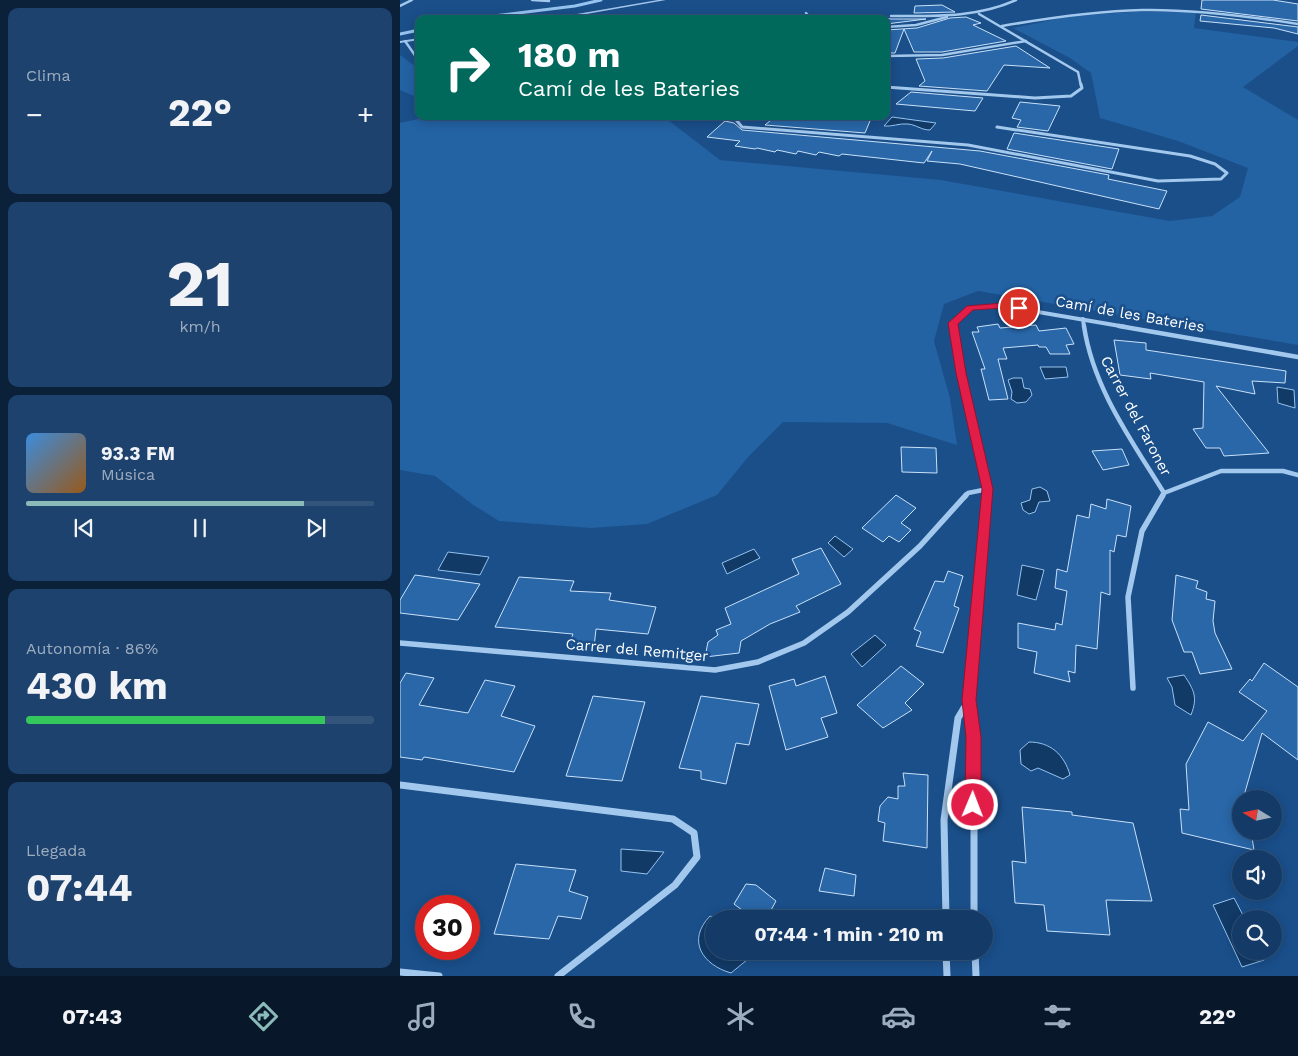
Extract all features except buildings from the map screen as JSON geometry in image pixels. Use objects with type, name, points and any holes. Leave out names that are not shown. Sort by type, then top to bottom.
[{"type":"street","points":[[400,6],[412,0]]},
{"type":"street","points":[[532,0],[549,1]]},
{"type":"street","points":[[574,15],[664,0]]},
{"type":"street","points":[[892,16],[979,14],[1000,9],[1016,0]]},
{"type":"street","points":[[1002,26],[1074,14],[1164,10],[1206,12],[1298,24]]},
{"type":"street","points":[[890,87],[1035,98],[1071,96],[1082,88],[1078,72],[979,14]]},
{"type":"street","points":[[890,27],[916,25],[950,15]]},
{"type":"street","points":[[402,41],[415,39]]},
{"type":"street","points":[[402,41],[415,56]]},
{"type":"street","points":[[890,56],[942,55],[1026,41]]},
{"type":"street","points":[[736,120],[742,127],[968,146],[1158,182],[1221,179],[1227,173],[1222,167],[1190,156],[997,127]]},
{"type":"street","name":"Camí de les Bateries","points":[[974,910],[974,737],[969,700],[988,489],[961,373],[953,323],[971,308],[1003,306],[1298,357]]},
{"type":"street","name":"Carrer del Faroner","points":[[1083,320],[1084,338],[1094,372],[1164,493]]},
{"type":"street","points":[[1133,688],[1128,598],[1142,531],[1164,493],[1221,471],[1283,471],[1298,475]]},
{"type":"street","name":"Carrer del Remitger","points":[[400,643],[715,670],[758,662],[804,643],[848,612],[920,546],[968,493],[988,489]]},
{"type":"street","name":"Camí de les Bateries","points":[[946,910],[944,820],[958,718],[969,700]]},
{"type":"street","points":[[400,785],[673,819],[694,832],[697,856],[675,885],[558,976]]},
{"type":"street","points":[[946,960],[947,976]]},
{"type":"street","points":[[975,960],[976,976]]},
{"type":"street","points":[[400,972],[439,976]]},
{"type":"shaded area","points":[[1132,12],[1196,12],[1194,28],[1298,42],[1298,46],[1243,87],[1298,120],[1298,345],[978,291],[944,304],[934,341],[950,398],[957,445],[887,423],[783,422],[749,456],[717,495],[647,524],[591,528],[499,521],[472,504],[435,476],[400,470],[400,123],[415,120],[668,120],[720,160],[941,180],[1170,221],[1212,216],[1240,197],[1248,168],[1178,141],[1100,118],[1091,73],[1070,58],[1013,28],[1071,16]]},
{"type":"shaded area","points":[[400,55],[415,66],[415,96],[400,90]]},
{"type":"shaded area","points":[[892,117],[936,123],[930,130],[908,124],[884,126]]},
{"type":"shaded area","points":[[1040,367],[1066,367],[1068,377],[1045,379]]},
{"type":"shaded area","points":[[1022,378],[1024,388],[1030,389],[1032,395],[1026,402],[1017,403],[1011,399],[1012,392],[1008,380]]},
{"type":"shaded area","points":[[1277,387],[1294,390],[1295,408],[1278,403]]},
{"type":"shaded area","points":[[1040,487],[1047,491],[1050,501],[1039,502],[1035,512],[1029,514],[1023,510],[1021,503],[1030,500],[1032,489]]},
{"type":"shaded area","points":[[835,536],[853,549],[844,557],[828,543]]},
{"type":"shaded area","points":[[754,549],[760,558],[727,574],[722,563]]},
{"type":"shaded area","points":[[448,552],[489,557],[480,575],[438,570]]},
{"type":"shaded area","points":[[1022,565],[1044,570],[1036,600],[1017,595]]},
{"type":"shaded area","points":[[875,635],[886,645],[862,667],[851,654]]},
{"type":"shaded area","points":[[1184,675],[1194,694],[1191,715],[1175,705],[1172,687],[1167,678]]},
{"type":"shaded area","points":[[1029,742],[1043,744],[1060,755],[1070,775],[1063,779],[1038,768],[1031,771],[1021,764],[1020,750]]},
{"type":"shaded area","points":[[621,849],[664,852],[647,874],[621,871]]},
{"type":"shaded area","points":[[1232,899],[1235,900],[1240,910],[1232,910],[1232,946],[1213,905]]},
{"type":"shaded area","points":[[705,922],[705,957],[699,943],[699,934]]},
{"type":"shaded area","points":[[708,960],[747,960],[731,973]]},
{"type":"shaded area","points":[[1239,960],[1264,960],[1242,967]]},
{"type":"waterway","points":[[502,15],[575,6],[601,0]]},
{"type":"waterway","points":[[400,34],[415,31]]},
{"type":"route","points":[[973,805],[974,737],[969,700],[988,489],[961,373],[953,323],[971,308],[1003,306],[1019,308]]}]
